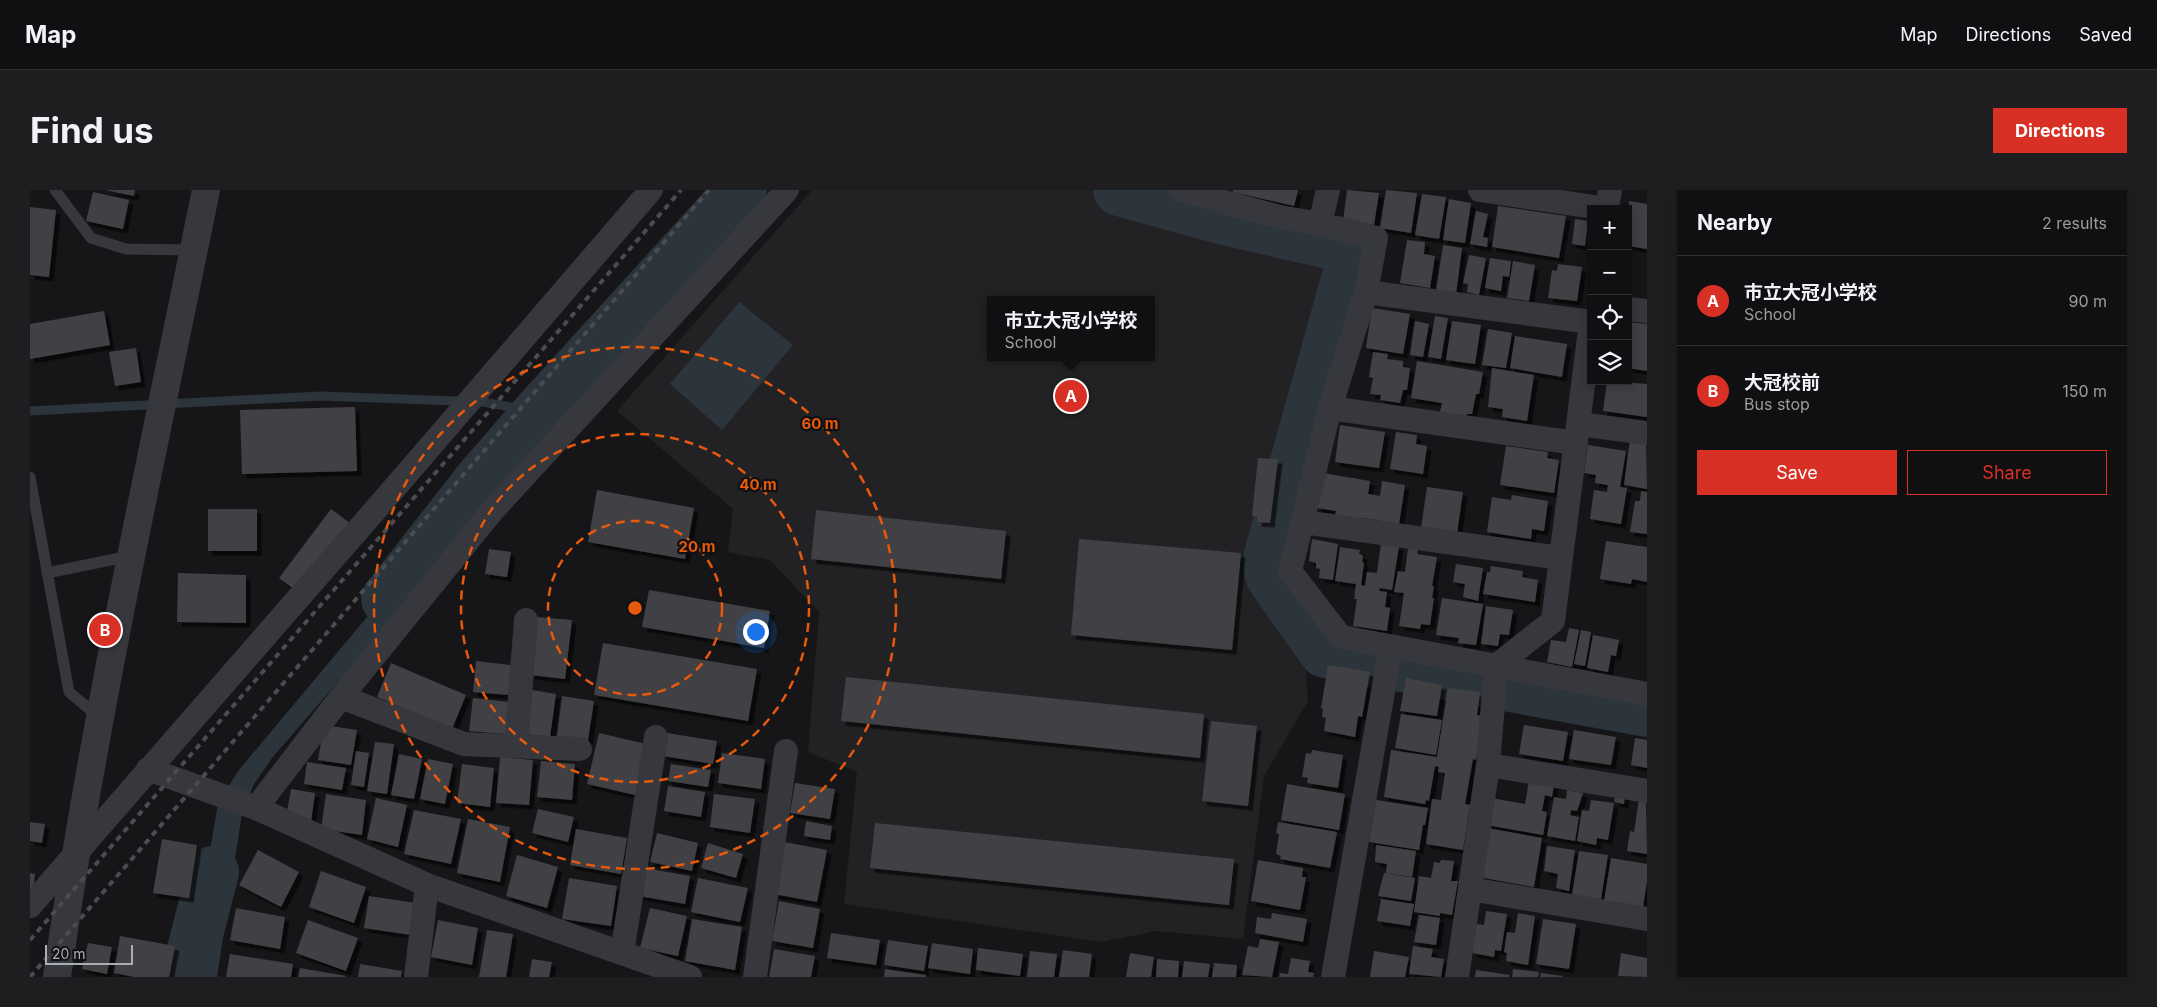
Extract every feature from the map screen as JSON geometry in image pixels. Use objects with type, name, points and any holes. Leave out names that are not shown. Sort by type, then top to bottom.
[{"type":"street","points":[[57,977],[75,853],[130,556],[206,190]]},
{"type":"street","points":[[30,906],[385,500],[651,190]]},
{"type":"street","points":[[256,808],[341,697],[493,510],[787,190]]},
{"type":"street","points":[[1320,224],[1328,190]]},
{"type":"street","points":[[1480,190],[1607,209],[1610,190]]},
{"type":"street","points":[[1192,192],[1280,217],[1320,224],[1376,238],[1366,292],[1330,408],[1290,571],[1341,637],[1389,658],[1495,678],[1647,694]]},
{"type":"street","points":[[1366,292],[1587,321]]},
{"type":"street","points":[[1632,309],[1647,311]]},
{"type":"street","points":[[1457,977],[1488,765],[1495,678],[1553,621],[1589,340]]},
{"type":"street","points":[[1330,408],[1578,433],[1647,433]]},
{"type":"street","points":[[1303,522],[1562,558]]},
{"type":"street","points":[[516,746],[526,620]]},
{"type":"street","points":[[1333,977],[1389,658]]},
{"type":"street","points":[[341,697],[464,744],[580,749]]},
{"type":"street","points":[[622,953],[656,737]]},
{"type":"street","points":[[754,977],[786,752]]},
{"type":"street","points":[[1488,765],[1647,790]]},
{"type":"street","points":[[148,769],[256,808],[427,885],[690,977]]},
{"type":"street","points":[[416,977],[427,885]]},
{"type":"street","points":[[1470,890],[1647,919]]},
{"type":"lane","points":[[55,190],[91,238],[126,250],[194,250]]},
{"type":"lane","points":[[30,477],[69,692],[100,717]]},
{"type":"lane","points":[[47,573],[130,556]]},
{"type":"shaded area","points":[[738,190],[763,190],[272,758],[254,784],[242,813],[217,977],[188,977],[218,804],[238,771],[383,598]]},
{"type":"shaded area","points":[[812,190],[1096,190],[1325,255],[1338,269],[1254,569],[1304,646],[1308,701],[1264,776],[1243,939],[1156,931],[1101,942],[844,904],[857,772],[808,752],[819,612],[770,560],[728,552],[733,509],[617,411]]},
{"type":"shaded area","points":[[739,302],[793,345],[722,430],[670,384]]},
{"type":"building","points":[[105,190],[135,190],[134,196]]},
{"type":"building","points":[[1233,190],[1298,190],[1294,206],[1233,192]]},
{"type":"building","points":[[1347,190],[1379,193],[1374,225],[1343,221]]},
{"type":"building","points":[[1386,190],[1417,193],[1411,233],[1380,228]]},
{"type":"building","points":[[93,192],[129,200],[123,229],[86,221]]},
{"type":"building","points":[[1422,194],[1446,197],[1439,239],[1415,235]]},
{"type":"building","points":[[1449,199],[1471,203],[1465,243],[1443,240]]},
{"type":"building","points":[[1629,201],[1647,204],[1647,249],[1632,247],[1632,205],[1629,205]]},
{"type":"building","points":[[1498,206],[1566,216],[1559,258],[1492,247]]},
{"type":"building","points":[[30,207],[56,210],[49,277],[30,275]]},
{"type":"building","points":[[1476,211],[1488,214],[1483,237],[1488,238],[1487,247],[1470,244]]},
{"type":"building","points":[[1575,219],[1587,221],[1585,246],[1572,244]]},
{"type":"building","points":[[1407,240],[1425,242],[1424,254],[1435,256],[1430,288],[1400,283]]},
{"type":"building","points":[[1443,245],[1462,248],[1456,294],[1436,291]]},
{"type":"building","points":[[1469,255],[1486,258],[1479,295],[1467,292],[1468,284],[1463,283]]},
{"type":"building","points":[[1490,258],[1511,261],[1509,277],[1503,276],[1501,291],[1485,288]]},
{"type":"building","points":[[1513,261],[1535,265],[1529,301],[1507,298]]},
{"type":"building","points":[[1558,264],[1582,267],[1577,301],[1548,298],[1552,270],[1557,271]]},
{"type":"building","points":[[1372,308],[1410,314],[1403,354],[1366,348]]},
{"type":"building","points":[[104,311],[110,345],[30,359],[30,324]]},
{"type":"building","points":[[1435,316],[1448,318],[1441,359],[1428,357]]},
{"type":"building","points":[[1415,321],[1429,324],[1423,357],[1410,355]]},
{"type":"building","points":[[1452,321],[1481,325],[1475,364],[1446,360]]},
{"type":"building","points":[[1632,322],[1647,324],[1647,371],[1632,369]]},
{"type":"building","points":[[1488,329],[1512,333],[1506,368],[1482,365]]},
{"type":"building","points":[[1515,336],[1567,344],[1562,377],[1510,368]]},
{"type":"building","points":[[136,348],[141,382],[115,386],[109,352]]},
{"type":"building","points":[[1373,352],[1388,354],[1387,359],[1403,361],[1403,367],[1410,368],[1407,390],[1403,390],[1400,403],[1380,400],[1381,395],[1370,394],[1373,378],[1369,377]]},
{"type":"building","points":[[1417,361],[1483,372],[1479,394],[1476,394],[1472,414],[1467,414],[1467,416],[1440,412],[1442,403],[1411,398]]},
{"type":"building","points":[[1492,368],[1534,375],[1527,421],[1502,417],[1503,409],[1488,407]]},
{"type":"building","points":[[1647,384],[1647,417],[1603,411],[1606,385]]},
{"type":"building","points":[[355,407],[357,471],[242,474],[240,410]]},
{"type":"building","points":[[1340,425],[1385,432],[1379,468],[1335,462]]},
{"type":"building","points":[[1396,432],[1417,435],[1416,444],[1427,446],[1423,474],[1390,469]]},
{"type":"building","points":[[1630,439],[1646,441],[1647,489],[1624,485]]},
{"type":"building","points":[[1588,445],[1626,451],[1620,487],[1627,488],[1621,524],[1590,519],[1594,490],[1607,492],[1608,485],[1595,483],[1596,475],[1584,473]]},
{"type":"building","points":[[1506,446],[1548,452],[1547,458],[1559,460],[1554,493],[1500,485]]},
{"type":"building","points":[[1258,458],[1278,459],[1270,523],[1257,522],[1257,517],[1252,516]]},
{"type":"building","points":[[1323,473],[1370,481],[1368,494],[1380,496],[1382,481],[1405,485],[1399,524],[1364,518],[1364,522],[1335,517],[1336,511],[1317,508]]},
{"type":"building","points":[[1427,487],[1463,492],[1457,533],[1421,528]]},
{"type":"building","points":[[597,490],[694,508],[685,559],[588,542]]},
{"type":"building","points":[[1641,491],[1647,492],[1647,534],[1630,532],[1635,501],[1640,501]]},
{"type":"building","points":[[1512,495],[1548,501],[1544,531],[1532,529],[1531,539],[1487,532],[1492,497],[1511,500]]},
{"type":"building","points":[[208,509],[257,509],[257,551],[208,551]]},
{"type":"building","points":[[331,509],[350,523],[298,592],[279,578]]},
{"type":"building","points":[[816,510],[1006,531],[1001,579],[811,559]]},
{"type":"building","points":[[1079,539],[1241,553],[1232,650],[1071,635]]},
{"type":"building","points":[[1312,539],[1338,544],[1333,580],[1319,578],[1320,569],[1316,568],[1316,563],[1309,561]]},
{"type":"building","points":[[1606,541],[1647,547],[1647,582],[1632,579],[1631,584],[1600,579]]},
{"type":"building","points":[[1381,543],[1399,546],[1392,590],[1380,588],[1379,591],[1387,592],[1385,607],[1390,608],[1387,631],[1353,626],[1357,599],[1354,599],[1356,584],[1335,581],[1340,547],[1360,550],[1359,553],[1363,556],[1362,562],[1364,563],[1361,585],[1365,586],[1367,572],[1377,573]]},
{"type":"building","points":[[1408,548],[1418,550],[1417,554],[1437,557],[1432,586],[1434,586],[1432,598],[1434,598],[1430,625],[1421,624],[1420,629],[1399,626],[1404,593],[1394,592],[1398,571],[1405,572]]},
{"type":"building","points":[[489,549],[511,552],[507,577],[485,574]]},
{"type":"building","points":[[1456,564],[1483,568],[1478,601],[1463,597],[1465,584],[1453,582]]},
{"type":"building","points":[[1491,566],[1523,571],[1522,577],[1538,580],[1535,602],[1483,594],[1487,572],[1490,572]]},
{"type":"building","points":[[178,573],[246,575],[246,623],[177,622]]},
{"type":"building","points":[[649,590],[770,611],[764,648],[642,627]]},
{"type":"building","points":[[1442,598],[1483,604],[1476,645],[1458,643],[1459,638],[1436,635]]},
{"type":"building","points":[[1486,606],[1513,610],[1509,635],[1500,634],[1498,646],[1481,644]]},
{"type":"building","points":[[537,617],[572,620],[565,679],[530,675]]},
{"type":"building","points":[[1569,628],[1579,630],[1572,667],[1547,662],[1551,640],[1566,642]]},
{"type":"building","points":[[1581,630],[1591,632],[1585,666],[1574,664]]},
{"type":"building","points":[[1593,635],[1619,640],[1616,656],[1611,655],[1608,672],[1587,668]]},
{"type":"building","points":[[603,643],[757,669],[748,721],[594,695]]},
{"type":"building","points":[[476,661],[511,665],[508,695],[473,692]]},
{"type":"building","points":[[391,663],[466,695],[452,729],[377,697]]},
{"type":"building","points":[[1328,665],[1370,672],[1362,717],[1358,716],[1355,737],[1324,731],[1326,718],[1322,717],[1323,709],[1321,708]]},
{"type":"building","points":[[846,677],[1204,714],[1200,758],[841,721]]},
{"type":"building","points":[[1406,678],[1442,685],[1437,716],[1400,711]]},
{"type":"building","points":[[1448,688],[1480,692],[1477,715],[1482,716],[1476,760],[1473,759],[1465,804],[1470,805],[1463,850],[1426,844],[1432,799],[1441,800],[1445,773],[1438,772],[1439,767],[1435,766],[1429,801],[1426,800],[1425,804],[1384,797],[1391,750],[1437,757]]},
{"type":"building","points":[[532,690],[556,694],[550,737],[525,734]]},
{"type":"building","points":[[562,696],[594,701],[588,740],[557,736]]},
{"type":"building","points":[[473,698],[509,702],[506,734],[469,731]]},
{"type":"building","points":[[1401,714],[1442,720],[1436,755],[1395,748]]},
{"type":"building","points":[[1211,721],[1257,726],[1248,806],[1202,801]]},
{"type":"building","points":[[324,725],[357,730],[351,765],[318,760]]},
{"type":"building","points":[[1524,725],[1568,732],[1563,761],[1519,754]]},
{"type":"building","points":[[1574,730],[1616,737],[1611,765],[1569,759]]},
{"type":"building","points":[[599,733],[646,744],[635,795],[587,784]]},
{"type":"building","points":[[667,733],[717,741],[713,764],[663,756]]},
{"type":"building","points":[[1635,738],[1647,740],[1647,768],[1631,765]]},
{"type":"building","points":[[375,742],[394,744],[387,794],[367,791]]},
{"type":"building","points":[[1312,750],[1343,755],[1338,788],[1307,783],[1308,778],[1302,777],[1306,753],[1311,754]]},
{"type":"building","points":[[356,751],[369,753],[364,787],[351,785]]},
{"type":"building","points":[[722,753],[765,759],[761,789],[718,783]]},
{"type":"building","points":[[399,754],[422,759],[414,799],[391,795]]},
{"type":"building","points":[[500,757],[533,760],[529,805],[496,803]]},
{"type":"building","points":[[428,759],[453,764],[445,804],[420,799]]},
{"type":"building","points":[[541,761],[575,764],[572,800],[537,797]]},
{"type":"building","points":[[307,762],[346,768],[342,790],[304,784]]},
{"type":"building","points":[[462,764],[494,768],[490,807],[457,803]]},
{"type":"building","points":[[671,764],[711,770],[708,787],[668,781]]},
{"type":"building","points":[[1530,775],[1555,779],[1552,797],[1545,795],[1542,811],[1547,812],[1543,835],[1487,825],[1491,798],[1525,804]]},
{"type":"building","points":[[795,783],[835,789],[830,819],[790,813]]},
{"type":"building","points":[[1287,784],[1345,794],[1339,830],[1281,820]]},
{"type":"building","points":[[668,786],[705,792],[701,817],[664,811]]},
{"type":"building","points":[[291,789],[315,793],[311,822],[286,818]]},
{"type":"building","points":[[1567,790],[1583,793],[1577,811],[1571,810],[1570,815],[1579,817],[1575,841],[1547,836],[1554,797],[1566,799]]},
{"type":"building","points":[[1616,793],[1625,795],[1624,804],[1614,802]]},
{"type":"building","points":[[326,794],[366,800],[362,835],[321,829]]},
{"type":"building","points":[[714,794],[755,799],[750,833],[710,827]]},
{"type":"building","points":[[376,798],[407,805],[398,847],[367,839]]},
{"type":"building","points":[[1639,799],[1646,801],[1647,854],[1627,851],[1630,831],[1634,832]]},
{"type":"building","points":[[1376,800],[1428,808],[1419,850],[1369,842]]},
{"type":"building","points":[[1591,800],[1614,803],[1608,840],[1597,838],[1596,845],[1577,841],[1582,810],[1589,811]]},
{"type":"building","points":[[538,809],[574,817],[568,842],[532,833]]},
{"type":"building","points":[[414,810],[461,819],[451,864],[404,854]]},
{"type":"building","points":[[468,819],[510,827],[500,882],[457,873]]},
{"type":"building","points":[[806,821],[832,826],[830,840],[804,836]]},
{"type":"building","points":[[30,822],[45,824],[42,843],[30,841]]},
{"type":"building","points":[[1278,822],[1337,832],[1330,868],[1280,859],[1281,856],[1276,854],[1279,834],[1276,833]]},
{"type":"building","points":[[875,823],[1234,859],[1229,905],[870,868]]},
{"type":"building","points":[[1487,828],[1542,838],[1534,887],[1478,877]]},
{"type":"building","points":[[576,829],[627,838],[621,874],[570,865]]},
{"type":"building","points":[[657,833],[698,843],[692,871],[650,862]]},
{"type":"building","points":[[162,839],[197,845],[189,898],[153,893]]},
{"type":"building","points":[[784,842],[827,850],[817,902],[774,894]]},
{"type":"building","points":[[708,843],[743,854],[736,878],[701,868]]},
{"type":"building","points":[[1376,845],[1416,851],[1412,877],[1386,873],[1387,864],[1375,862]]},
{"type":"building","points":[[1547,846],[1575,850],[1569,891],[1556,888],[1558,874],[1544,871]]},
{"type":"building","points":[[258,850],[299,872],[281,907],[239,885]]},
{"type":"building","points":[[1579,851],[1608,855],[1601,899],[1572,895]]},
{"type":"building","points":[[517,855],[558,867],[547,908],[506,896]]},
{"type":"building","points":[[1611,858],[1647,864],[1647,881],[1643,907],[1604,901]]},
{"type":"building","points":[[1258,860],[1303,868],[1302,877],[1306,877],[1300,910],[1251,901]]},
{"type":"building","points":[[1441,860],[1454,861],[1451,881],[1458,881],[1452,915],[1440,913],[1440,916],[1414,912],[1419,876],[1431,878],[1434,862],[1440,863]]},
{"type":"building","points":[[645,868],[690,876],[685,904],[639,896]]},
{"type":"building","points":[[321,871],[366,887],[354,923],[309,907]]},
{"type":"building","points":[[30,873],[35,874],[32,902],[30,902]]},
{"type":"building","points":[[1384,873],[1415,878],[1411,901],[1378,896]]},
{"type":"building","points":[[569,878],[617,886],[611,926],[562,919]]},
{"type":"building","points":[[698,878],[748,888],[740,922],[691,912]]},
{"type":"building","points":[[369,896],[416,903],[411,935],[364,928]]},
{"type":"building","points":[[1381,899],[1414,904],[1410,926],[1377,921]]},
{"type":"building","points":[[779,901],[820,909],[813,948],[772,941]]},
{"type":"building","points":[[236,908],[285,917],[280,949],[230,940]]},
{"type":"building","points":[[650,908],[687,916],[678,956],[640,948]]},
{"type":"building","points":[[1486,911],[1507,914],[1501,951],[1495,950],[1494,957],[1472,953],[1476,924],[1484,925]]},
{"type":"building","points":[[1272,913],[1307,919],[1303,942],[1255,933],[1257,917],[1271,919]]},
{"type":"building","points":[[1518,913],[1535,916],[1528,965],[1506,961],[1507,953],[1504,952],[1507,932],[1515,933]]},
{"type":"building","points":[[1419,915],[1440,918],[1436,945],[1414,942]]},
{"type":"building","points":[[692,919],[742,927],[735,970],[685,961]]},
{"type":"building","points":[[1543,919],[1576,924],[1569,969],[1536,964]]},
{"type":"building","points":[[308,920],[358,938],[346,971],[296,953]]},
{"type":"building","points":[[438,920],[478,928],[472,965],[431,957]]},
{"type":"building","points":[[487,930],[513,934],[506,977],[479,977]]},
{"type":"building","points":[[831,933],[880,940],[876,965],[827,958]]},
{"type":"building","points":[[120,936],[175,946],[169,977],[134,977],[114,973]]},
{"type":"building","points":[[1260,939],[1279,942],[1272,977],[1242,975],[1248,946],[1258,948]]},
{"type":"building","points":[[888,940],[928,946],[924,971],[884,965]]},
{"type":"building","points":[[88,943],[112,947],[107,974],[82,969]]},
{"type":"building","points":[[932,943],[973,949],[970,974],[928,968]]},
{"type":"building","points":[[1413,946],[1433,949],[1431,957],[1444,959],[1441,977],[1409,974]]},
{"type":"building","points":[[978,948],[1023,954],[1020,976],[976,970]]},
{"type":"building","points":[[774,949],[815,956],[811,977],[769,977]]},
{"type":"building","points":[[1063,950],[1092,954],[1089,977],[1059,977]]},
{"type":"building","points":[[1030,951],[1057,954],[1054,977],[1027,977]]},
{"type":"building","points":[[1374,951],[1409,957],[1405,977],[1370,977]]},
{"type":"building","points":[[1130,953],[1154,957],[1151,977],[1126,977]]},
{"type":"building","points":[[1621,953],[1647,958],[1647,977],[1618,976]]},
{"type":"building","points":[[230,954],[293,964],[291,977],[226,977]]},
{"type":"building","points":[[1291,958],[1310,961],[1308,972],[1314,973],[1313,977],[1279,977],[1280,973],[1288,974]]},
{"type":"building","points":[[532,959],[552,962],[549,977],[529,977]]},
{"type":"building","points":[[1157,959],[1179,961],[1178,977],[1156,977]]},
{"type":"building","points":[[1184,961],[1210,964],[1208,977],[1182,977]]},
{"type":"building","points":[[1214,963],[1237,965],[1236,977],[1212,977]]},
{"type":"building","points":[[360,964],[402,971],[401,977],[358,977]]},
{"type":"building","points":[[300,968],[346,976],[298,977]]},
{"type":"building","points":[[885,969],[926,975],[926,977],[884,977]]},
{"type":"building","points":[[1513,969],[1539,972],[1538,977],[1512,977]]},
{"type":"building","points":[[1476,970],[1510,975],[1509,977],[1475,977]]},
{"type":"building","points":[[1541,973],[1563,976],[1540,977]]},
{"type":"waterway","points":[[387,599],[480,480],[539,412],[741,190]]},
{"type":"waterway","points":[[1119,190],[1228,220],[1347,247],[1352,252],[1353,258],[1270,555],[1269,567],[1272,577],[1325,652],[1647,711]]},
{"type":"waterway","points":[[30,411],[321,396],[483,402],[539,412]]},
{"type":"waterway","points":[[186,977],[213,872]]},
{"type":"railway","points":[[30,940],[681,190]]},
{"type":"railway","points":[[30,977],[709,190]]},
{"type":"place","name":"市立大冠小学校","points":[[1071,396]]},
{"type":"place","name":"大冠校前","points":[[105,630]]}]
